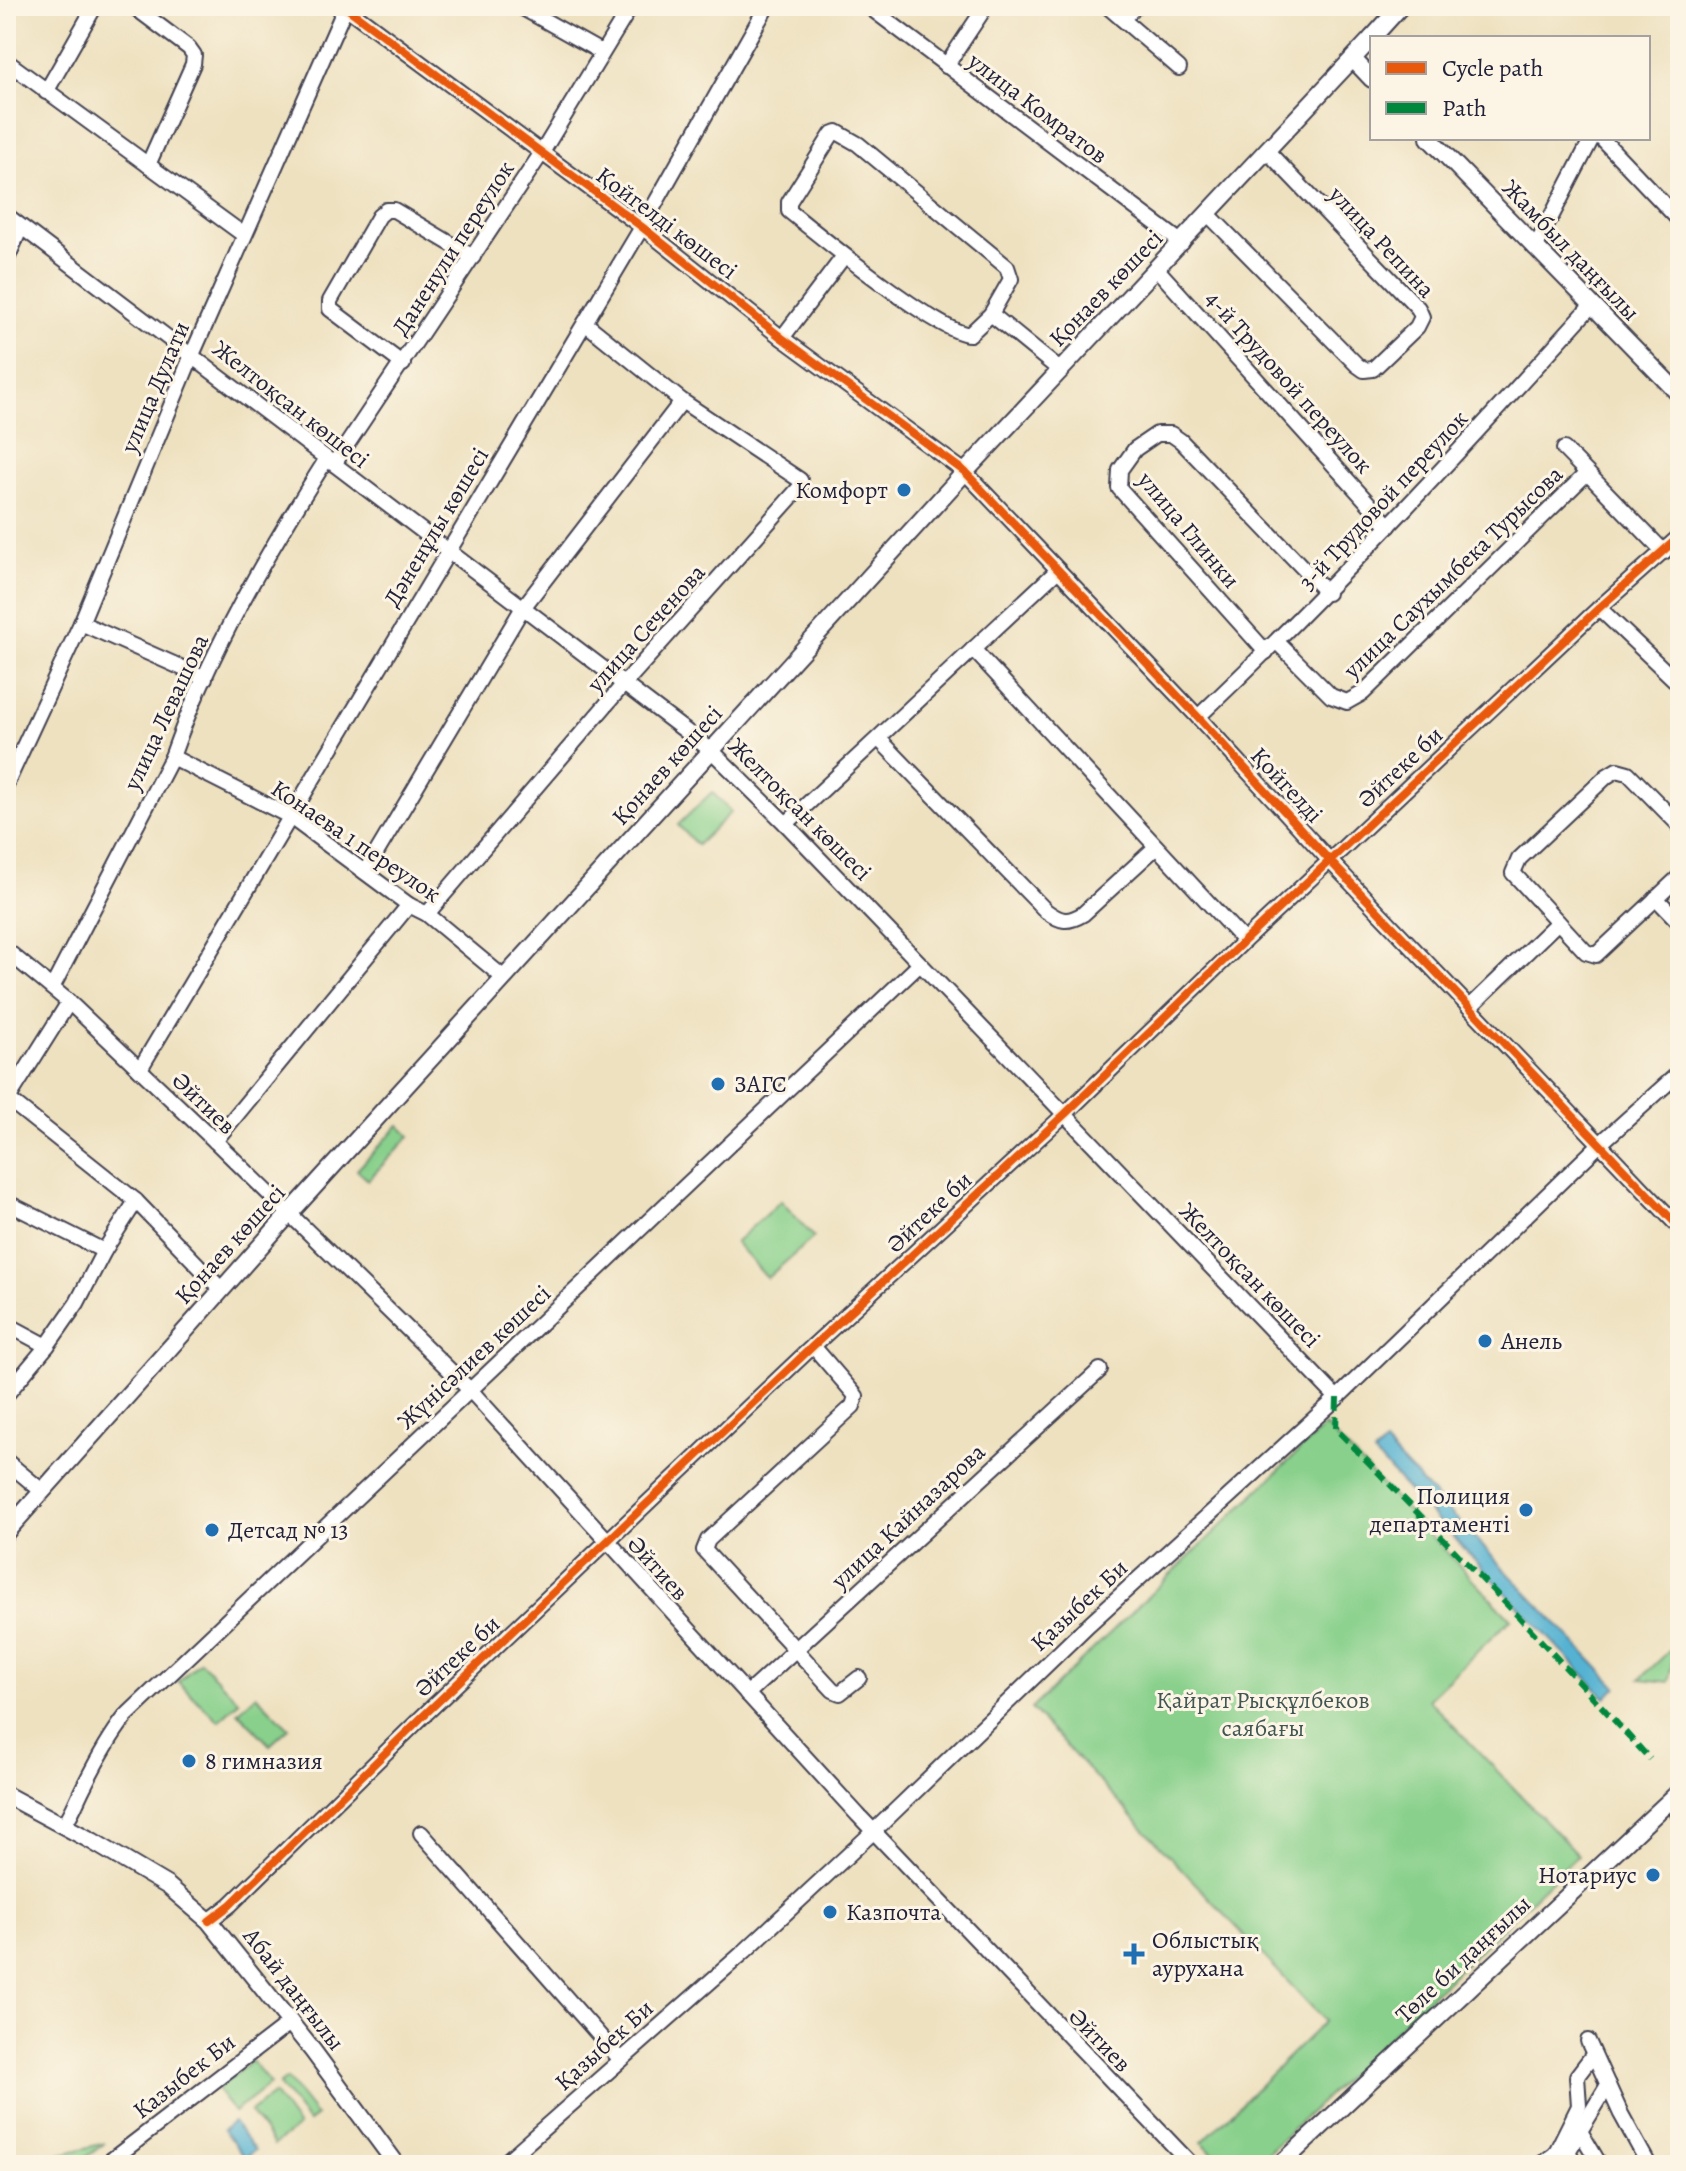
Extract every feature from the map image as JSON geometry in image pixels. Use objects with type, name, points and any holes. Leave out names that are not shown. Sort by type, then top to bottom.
[{"type":"main road","name":"Қонаев көшесі","points":[[1374,36],[1401,6]]},
{"type":"main road","name":"Қонаев көшесі","points":[[6,1532],[221,1289],[965,472],[1370,40]]},
{"type":"main road","points":[[1353,59],[1370,77]]},
{"type":"main road","name":"Жамбыл даңғылы","points":[[1431,140],[1680,395]]},
{"type":"main road","name":"Төле би даңғылы","points":[[1280,2165],[1676,1794]]},
{"type":"main road","name":"Абай даңғылы","points":[[6,1795],[168,1886],[209,1921],[291,2022],[397,2165]]},
{"type":"street","points":[[46,92],[95,6]]},
{"type":"street","points":[[133,6],[194,55],[193,64],[148,165]]},
{"type":"street","name":"Қойгелді көшесі","points":[[345,6],[642,227],[782,338],[965,472]]},
{"type":"street","name":"улица Дулати","points":[[6,785],[81,623],[192,355],[345,6]]},
{"type":"street","points":[[519,6],[601,52]]},
{"type":"street","name":"Даненули переулок","points":[[330,462],[403,364],[541,154],[631,6]]},
{"type":"street","name":"Дәненұлы көшесі","points":[[140,1069],[642,227],[767,6]]},
{"type":"street","name":"улица Комратов","points":[[868,6],[1182,243]]},
{"type":"street","points":[[946,66],[986,6]]},
{"type":"street","points":[[1107,6],[1179,68]]},
{"type":"street","points":[[1122,19],[1136,6]]},
{"type":"street","points":[[6,61],[244,235]]},
{"type":"street","points":[[837,132],[858,144],[1007,267],[1011,279],[991,314],[970,334],[963,334],[923,311],[844,256],[788,207],[832,134],[837,132]]},
{"type":"street","points":[[1535,248],[1591,140]]},
{"type":"street","points":[[1603,140],[1680,221]]},
{"type":"street","name":"улица Репина","points":[[1209,215],[1364,370],[1373,369],[1417,327],[1422,317],[1418,308],[1268,152]]},
{"type":"street","points":[[403,364],[330,309],[330,301],[379,216],[386,210],[394,210],[473,257]]},
{"type":"street","name":"Желтоқсан көшесі","points":[[6,215],[712,751],[786,824],[1337,1398]]},
{"type":"street","points":[[6,261],[21,227]]},
{"type":"street","points":[[782,338],[844,256]]},
{"type":"street","name":"4-й Трудовой переулок","points":[[1156,268],[1389,526]]},
{"type":"street","name":"3-й Трудовой переулок","points":[[1198,717],[1327,593],[1591,306]]},
{"type":"street","points":[[991,314],[1061,371]]},
{"type":"street","name":"улица Сеченова","points":[[427,914],[623,685],[802,485],[800,480],[682,401],[585,323]]},
{"type":"street","points":[[365,872],[522,609],[682,401]]},
{"type":"street","name":"улица Глинки","points":[[1272,647],[1119,488],[1120,470],[1135,449],[1157,434],[1171,434],[1181,441],[1327,593]]},
{"type":"street","points":[[1564,449],[1664,552]]},
{"type":"street","name":"улица Левашова","points":[[52,988],[172,757],[186,717],[269,549],[330,462]]},
{"type":"street","name":"Қойгелді","points":[[965,472],[1680,1228]]},
{"type":"street","name":"улица Саухымбека Турысова","points":[[1272,647],[1331,696],[1347,702],[1363,693],[1587,473]]},
{"type":"street","name":"Әйтеке би","points":[[209,1921],[230,1905],[813,1346],[1065,1114],[1244,941],[1599,608],[1680,536]]},
{"type":"street","points":[[786,824],[1058,570]]},
{"type":"street","points":[[1599,608],[1680,685]]},
{"type":"street","points":[[81,623],[205,678]]},
{"type":"street","points":[[973,649],[1244,941]]},
{"type":"street","points":[[879,739],[1059,921],[1072,920],[1083,914],[1155,848]]},
{"type":"street","name":"Конаева 1 переулок","points":[[172,757],[289,816],[409,905],[427,914],[504,978]]},
{"type":"street","points":[[1680,826],[1628,773],[1617,770],[1519,859],[1513,873],[1586,952],[1596,955],[1680,876]]},
{"type":"street","points":[[1656,898],[1680,923]]},
{"type":"street","points":[[215,1141],[409,905]]},
{"type":"street","points":[[1470,1007],[1558,922]]},
{"type":"street","name":"Әйтиев","points":[[6,950],[69,1002],[140,1069],[471,1391],[874,1831],[1192,2165]]},
{"type":"street","name":"Жүнісәлиев көшесі","points":[[64,1825],[105,1743],[126,1716],[920,964]]},
{"type":"street","points":[[69,1002],[7,1100],[136,1201],[221,1289]]},
{"type":"street","name":"Қазыбек Би","points":[[502,2165],[874,1831],[1089,1624],[1337,1398],[1601,1143],[1680,1072]]},
{"type":"street","points":[[6,1395],[47,1346],[90,1282],[104,1251],[136,1201]]},
{"type":"street","points":[[6,1202],[104,1251]]},
{"type":"street","points":[[6,1324],[47,1346]]},
{"type":"street","points":[[813,1346],[856,1396],[853,1406],[708,1540],[704,1550],[833,1690],[840,1693],[859,1678]]},
{"type":"street","name":"улица Кайназарова","points":[[747,1694],[1100,1370]]},
{"type":"street","points":[[6,1461],[42,1491]]},
{"type":"street","points":[[1676,1794],[1680,1818]]},
{"type":"street","points":[[421,1833],[621,2060]]},
{"type":"street","name":"Казыбек Би","points":[[105,2165],[291,2022]]},
{"type":"street","points":[[1540,2165],[1555,2154],[1579,2106],[1577,2076],[1591,2048],[1649,2165]]},
{"type":"street","points":[[1576,2165],[1568,2152],[1608,2085]]},
{"type":"street","points":[[1580,2131],[1600,2165]]},
{"type":"green space","points":[[712,792],[731,812],[697,845],[678,825]]},
{"type":"green space","points":[[399,1125],[410,1136],[368,1180],[357,1170]]},
{"type":"green space","points":[[781,1201],[814,1237],[767,1278],[735,1242]]},
{"type":"green space","name":"Қайрат Рысқұлбеков саябағы","points":[[1325,1426],[1511,1619],[1428,1699],[1578,1855],[1255,2165],[1224,2165],[1202,2142],[1325,2021],[1031,1709]]},
{"type":"green space","points":[[1669,1651],[1675,1652],[1668,1682],[1640,1679]]},
{"type":"green space","points":[[200,1661],[239,1701],[219,1721],[178,1682]]},
{"type":"green space","points":[[256,1695],[289,1728],[270,1745],[238,1712]]},
{"type":"green space","points":[[252,2061],[270,2084],[234,2112],[217,2089]]},
{"type":"green space","points":[[287,2079],[316,2116],[308,2122],[279,2085]]},
{"type":"green space","points":[[274,2094],[298,2127],[274,2145],[250,2112]]},
{"type":"green space","points":[[105,2143],[76,2165],[35,2164],[37,2160]]},
{"type":"water","points":[[1385,1444],[1617,1687],[1606,1698],[1374,1454]]},
{"type":"water","points":[[233,2122],[255,2150],[245,2158],[223,2130]]},
{"type":"marked path","points":[[1337,1398],[1336,1429],[1519,1617],[1650,1759]]},
{"type":"cycle path","points":[[344,6],[642,227],[782,338],[965,472],[1680,1228]]},
{"type":"cycle path","points":[[209,1921],[230,1905],[422,1717],[813,1346],[1065,1114],[1244,941],[1599,608],[1680,536]]},
{"type":"place","name":"Комфорт","points":[[904,490]]},
{"type":"place","name":"ЗАГС","points":[[718,1084]]},
{"type":"place","name":"Анель","points":[[1485,1341]]},
{"type":"place","name":"Полиция департаменті","points":[[1526,1510]]},
{"type":"place","name":"Детсад № 13","points":[[212,1530]]},
{"type":"place","name":"8 гимназия","points":[[189,1761]]},
{"type":"place","name":"Нотариус","points":[[1653,1875]]},
{"type":"place","name":"Казпочта","points":[[830,1912]]},
{"type":"place","name":"Облыстық аурухана","points":[[1134,1954]]}]
